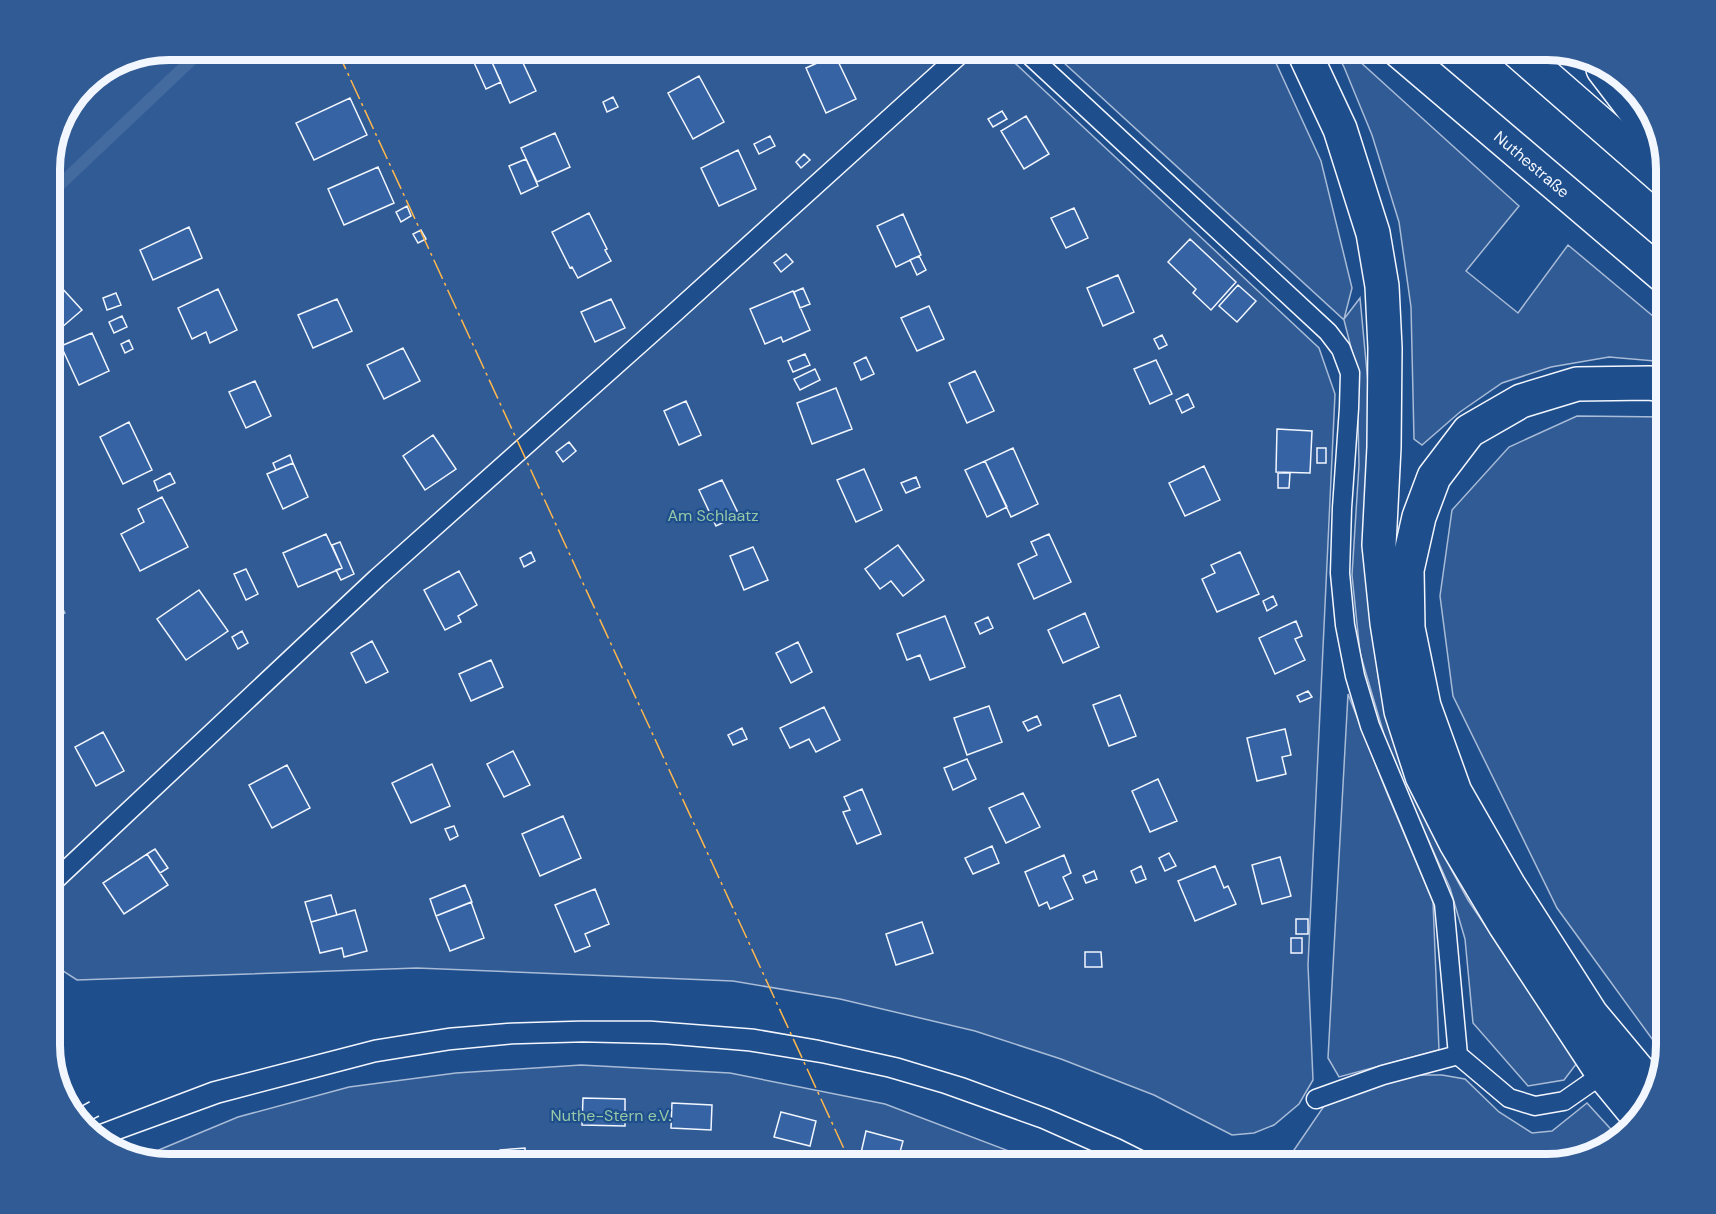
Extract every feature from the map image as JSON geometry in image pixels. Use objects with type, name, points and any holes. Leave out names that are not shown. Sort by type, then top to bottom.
[{"type":"highway","points":[[1308,60],[1340,129],[1372,233],[1382,286],[1385,348],[1384,447],[1379,545],[1386,623],[1401,711],[1422,776],[1456,843],[1505,925],[1615,1065],[1648,1085]]},
{"type":"highway","name":"Nuthestraße","points":[[1410,60],[1656,269]]},
{"type":"highway","points":[[1527,60],[1656,172]]},
{"type":"highway","points":[[1614,83],[1647,127]]},
{"type":"highway","points":[[1635,1109],[1592,1014],[1509,886],[1455,792],[1421,694],[1408,628],[1407,570],[1419,517],[1434,477],[1469,432],[1521,401],[1578,384],[1656,384]]},
{"type":"lane","points":[[60,876],[377,578],[954,60]]},
{"type":"lane","points":[[1035,60],[1328,332],[1341,349],[1350,373],[1342,508],[1341,562],[1345,625],[1355,676],[1370,726],[1444,903],[1458,1055],[1509,1098],[1535,1106],[1564,1101],[1615,1065]]},
{"type":"lane","points":[[1316,1099],[1383,1075],[1458,1055]]},
{"type":"shaded area","name":"Am Schlaatz","points":[[169,60],[1012,60],[1319,348],[1335,394],[1308,965],[1313,1080],[1299,1104],[1274,1125],[1254,1133],[1232,1135],[1154,1095],[1061,1059],[975,1031],[840,999],[733,981],[417,968],[77,980],[60,967],[60,616],[65,613],[60,604],[60,162],[68,128],[78,109],[97,87],[109,78],[134,66]]},
{"type":"shaded area","points":[[1061,60],[1275,60],[1321,161],[1352,288],[1344,319],[1360,298],[1368,383],[1367,546],[1370,611],[1379,681],[1399,755],[1439,847],[1468,900],[1577,1063],[1564,1080],[1528,1086],[1473,1023],[1465,939],[1450,888],[1390,755],[1360,653],[1352,575],[1359,465],[1357,371],[1344,320]]},
{"type":"shaded area","points":[[1340,60],[1358,60],[1519,206],[1466,271],[1518,313],[1568,245],[1656,319],[1656,361],[1609,357],[1551,367],[1502,383],[1460,412],[1422,445],[1414,439],[1411,307],[1399,222],[1372,135]]},
{"type":"shaded area","points":[[1577,416],[1656,417],[1656,1044],[1557,908],[1453,696],[1440,596],[1452,510],[1509,447]]},
{"type":"shaded area","points":[[1348,694],[1433,902],[1439,1050],[1339,1077],[1328,1058]]},
{"type":"shaded area","name":"Nuthe-Stern e.V.","points":[[581,1065],[730,1073],[885,1104],[1017,1154],[153,1153],[238,1117],[349,1087],[456,1073]]},
{"type":"shaded area","points":[[1418,1075],[1442,1075],[1465,1079],[1499,1112],[1532,1133],[1552,1131],[1587,1103],[1613,1132],[1582,1148],[1547,1154],[1294,1154],[1294,1150],[1324,1106],[1388,1080]]},
{"type":"building","points":[[473,60],[491,60],[501,82],[486,89]]},
{"type":"building","points":[[491,60],[522,60],[536,91],[510,103]]},
{"type":"building","points":[[824,60],[837,60],[856,99],[826,113],[806,68]]},
{"type":"building","points":[[699,76],[724,122],[693,139],[668,93]]},
{"type":"building","points":[[613,97],[618,107],[607,112],[603,102]]},
{"type":"building","points":[[350,98],[367,135],[314,160],[296,123]]},
{"type":"building","points":[[1002,111],[1007,119],[993,127],[988,119]]},
{"type":"building","points":[[1026,116],[1049,154],[1024,169],[1001,131]]},
{"type":"building","points":[[555,133],[570,167],[537,182],[521,148]]},
{"type":"building","points":[[770,136],[775,146],[759,154],[754,144]]},
{"type":"building","points":[[738,150],[756,189],[719,206],[701,168]]},
{"type":"building","points":[[804,154],[810,160],[801,168],[796,162]]},
{"type":"building","points":[[526,159],[538,186],[521,194],[509,166]]},
{"type":"building","points":[[378,167],[394,203],[344,225],[328,189]]},
{"type":"building","points":[[407,206],[411,216],[401,222],[396,212]]},
{"type":"building","points":[[1074,208],[1088,238],[1066,248],[1051,218]]},
{"type":"building","points":[[589,213],[611,261],[578,278],[572,267],[570,268],[552,232]]},
{"type":"building","points":[[903,214],[921,255],[896,267],[877,226]]},
{"type":"building","points":[[189,227],[202,258],[153,280],[140,250]]},
{"type":"building","points":[[421,230],[426,239],[418,243],[413,234]]},
{"type":"building","points":[[1190,239],[1236,282],[1211,310],[1193,293],[1196,289],[1168,262]]},
{"type":"building","points":[[786,254],[793,262],[781,272],[774,263]]},
{"type":"building","points":[[919,256],[926,270],[917,275],[910,260]]},
{"type":"building","points":[[1118,275],[1134,312],[1103,326],[1087,288]]},
{"type":"building","points":[[1238,285],[1256,301],[1237,322],[1219,306]]},
{"type":"building","points":[[60,286],[82,310],[60,327]]},
{"type":"building","points":[[803,288],[810,304],[800,308],[794,292]]},
{"type":"building","points":[[218,289],[237,330],[210,343],[206,332],[192,339],[178,308]]},
{"type":"building","points":[[793,291],[810,330],[783,342],[781,337],[765,344],[750,309]]},
{"type":"building","points":[[116,293],[121,305],[107,310],[103,298]]},
{"type":"building","points":[[337,299],[352,331],[313,348],[298,315]]},
{"type":"building","points":[[611,299],[625,328],[595,342],[581,312]]},
{"type":"building","points":[[929,306],[944,339],[917,351],[901,318]]},
{"type":"building","points":[[122,316],[127,327],[114,333],[109,322]]},
{"type":"building","points":[[92,333],[109,371],[79,385],[61,346]]},
{"type":"building","points":[[1162,335],[1167,345],[1159,349],[1154,339]]},
{"type":"building","points":[[129,340],[133,349],[125,353],[121,344]]},
{"type":"building","points":[[403,348],[420,381],[384,399],[367,365]]},
{"type":"building","points":[[805,354],[810,365],[793,372],[788,361]]},
{"type":"building","points":[[866,357],[874,374],[861,380],[854,363]]},
{"type":"building","points":[[1156,360],[1172,394],[1150,404],[1134,369]]},
{"type":"building","points":[[815,369],[820,380],[800,390],[794,379]]},
{"type":"building","points":[[975,371],[994,411],[967,423],[949,383]]},
{"type":"building","points":[[255,381],[271,416],[246,428],[229,392]]},
{"type":"building","points":[[836,388],[852,429],[812,444],[797,403]]},
{"type":"building","points":[[1188,394],[1194,407],[1182,413],[1176,400]]},
{"type":"building","points":[[686,401],[701,435],[679,445],[664,411]]},
{"type":"building","points":[[129,422],[152,470],[123,484],[100,437]]},
{"type":"building","points":[[1277,429],[1312,431],[1310,473],[1276,472]]},
{"type":"building","points":[[433,435],[456,469],[425,490],[403,456]]},
{"type":"building","points":[[569,442],[576,451],[563,462],[556,452]]},
{"type":"building","points":[[1013,448],[1038,504],[1011,517],[985,461]]},
{"type":"building","points":[[1317,448],[1326,448],[1326,463],[1317,463]]},
{"type":"building","points":[[290,455],[293,463],[276,470],[273,463]]},
{"type":"building","points":[[985,461],[1007,507],[987,517],[965,470]]},
{"type":"building","points":[[293,463],[308,497],[283,509],[267,474]]},
{"type":"building","points":[[1204,466],[1220,500],[1185,516],[1169,483]]},
{"type":"building","points":[[864,469],[882,510],[856,522],[837,480]]},
{"type":"building","points":[[170,473],[175,483],[158,491],[154,481]]},
{"type":"building","points":[[1278,473],[1290,473],[1289,488],[1278,488]]},
{"type":"building","points":[[916,477],[920,487],[906,493],[901,483]]},
{"type":"building","points":[[722,480],[739,515],[716,526],[699,490]]},
{"type":"building","points":[[162,497],[188,547],[140,571],[121,534],[144,522],[138,509]]},
{"type":"building","points":[[326,534],[342,568],[298,587],[283,553]]},
{"type":"building","points":[[1049,534],[1071,582],[1034,599],[1018,564],[1037,555],[1031,542]]},
{"type":"building","points":[[340,542],[354,574],[341,580],[336,570],[342,568],[332,545]]},
{"type":"building","points":[[898,545],[924,580],[903,596],[891,581],[880,589],[865,569]]},
{"type":"building","points":[[753,547],[768,580],[744,590],[730,556]]},
{"type":"building","points":[[531,552],[535,561],[524,567],[520,558]]},
{"type":"building","points":[[1240,552],[1259,594],[1217,612],[1202,579],[1215,573],[1211,565]]},
{"type":"building","points":[[246,569],[258,594],[246,600],[234,574]]},
{"type":"building","points":[[459,571],[477,605],[458,616],[461,622],[445,630],[424,590]]},
{"type":"building","points":[[199,590],[228,631],[186,660],[157,619]]},
{"type":"building","points":[[1273,596],[1277,605],[1267,611],[1263,601]]},
{"type":"building","points":[[1085,613],[1099,647],[1063,663],[1048,630]]},
{"type":"building","points":[[945,616],[965,667],[930,680],[920,655],[907,660],[897,634]]},
{"type":"building","points":[[988,617],[993,628],[980,634],[975,623]]},
{"type":"building","points":[[1296,621],[1302,636],[1295,639],[1305,660],[1275,674],[1259,638]]},
{"type":"building","points":[[242,631],[248,643],[238,649],[232,637]]},
{"type":"building","points":[[372,641],[388,672],[366,683],[351,653]]},
{"type":"building","points":[[798,642],[812,672],[791,683],[776,653]]},
{"type":"building","points":[[491,660],[503,687],[471,701],[459,674]]},
{"type":"building","points":[[1308,691],[1312,697],[1300,702],[1297,696]]},
{"type":"building","points":[[1120,695],[1136,736],[1109,746],[1093,705]]},
{"type":"building","points":[[989,706],[1002,742],[967,755],[954,718]]},
{"type":"building","points":[[824,707],[840,740],[816,752],[809,739],[790,748],[780,728]]},
{"type":"building","points":[[1037,716],[1041,725],[1028,731],[1023,722]]},
{"type":"building","points":[[742,728],[747,739],[733,745],[728,735]]},
{"type":"building","points":[[1285,729],[1291,755],[1282,757],[1286,774],[1257,781],[1247,738]]},
{"type":"building","points":[[103,732],[124,771],[96,786],[75,747]]},
{"type":"building","points":[[513,751],[530,785],[504,797],[487,764]]},
{"type":"building","points":[[967,759],[976,779],[953,790],[944,768]]},
{"type":"building","points":[[432,764],[450,806],[411,823],[392,783]]},
{"type":"building","points":[[287,765],[310,808],[272,828],[249,785]]},
{"type":"building","points":[[1158,779],[1177,821],[1150,832],[1132,791]]},
{"type":"building","points":[[862,789],[881,834],[857,844],[843,812],[850,810],[844,797]]},
{"type":"building","points":[[1023,793],[1040,827],[1006,843],[989,808]]},
{"type":"building","points":[[563,816],[581,858],[540,876],[522,834]]},
{"type":"building","points":[[454,826],[458,836],[450,840],[445,829]]},
{"type":"building","points":[[992,846],[999,863],[973,874],[965,858]]},
{"type":"building","points":[[155,849],[168,868],[160,873],[147,854]]},
{"type":"building","points":[[1169,853],[1176,866],[1165,871],[1159,858]]},
{"type":"building","points":[[147,854],[168,885],[124,914],[103,883]]},
{"type":"building","points":[[1064,855],[1071,873],[1063,877],[1073,899],[1050,909],[1047,902],[1039,906],[1025,872]]},
{"type":"building","points":[[1280,857],[1291,896],[1262,904],[1252,865]]},
{"type":"building","points":[[1141,866],[1146,879],[1136,883],[1131,871]]},
{"type":"building","points":[[1215,866],[1224,888],[1228,886],[1236,904],[1195,921],[1178,881]]},
{"type":"building","points":[[1094,871],[1097,879],[1086,883],[1083,876]]},
{"type":"building","points":[[465,885],[472,902],[436,916],[430,899]]},
{"type":"building","points":[[595,889],[609,924],[585,934],[590,946],[575,952],[555,905]]},
{"type":"building","points":[[331,895],[337,915],[311,922],[305,902]]},
{"type":"building","points":[[471,902],[484,938],[450,951],[436,916]]},
{"type":"building","points":[[355,910],[367,951],[344,957],[342,948],[320,953],[311,922]]},
{"type":"building","points":[[1296,919],[1308,919],[1308,934],[1296,934]]},
{"type":"building","points":[[922,922],[933,953],[896,965],[886,934]]},
{"type":"building","points":[[1291,938],[1302,938],[1302,953],[1291,953]]},
{"type":"building","points":[[1085,952],[1101,952],[1102,967],[1085,967]]},
{"type":"building","points":[[583,1098],[625,1099],[625,1126],[582,1125]]},
{"type":"building","points":[[672,1103],[712,1105],[711,1130],[671,1128]]},
{"type":"building","points":[[781,1112],[816,1121],[810,1146],[774,1137]]},
{"type":"building","points":[[866,1131],[903,1141],[899,1154],[861,1153]]},
{"type":"building","points":[[525,1148],[525,1154],[500,1154],[500,1150]]},
{"type":"waterway","points":[[60,185],[191,60]]},
{"type":"tram line","points":[[96,1126],[211,1082],[374,1040],[449,1028],[511,1023],[651,1021],[754,1029],[899,1058],[965,1078],[1049,1109],[1150,1154]]},
{"type":"tram line","points":[[117,1140],[220,1103],[376,1062],[450,1050],[512,1044],[583,1042],[665,1044],[748,1051],[822,1063],[887,1077],[942,1093],[1040,1128],[1098,1154]]},
{"type":"fence","points":[[80,1107],[91,1101]]},
{"type":"fence","points":[[91,1120],[99,1116]]},
{"type":"power","points":[[342,60],[846,1154]]}]
